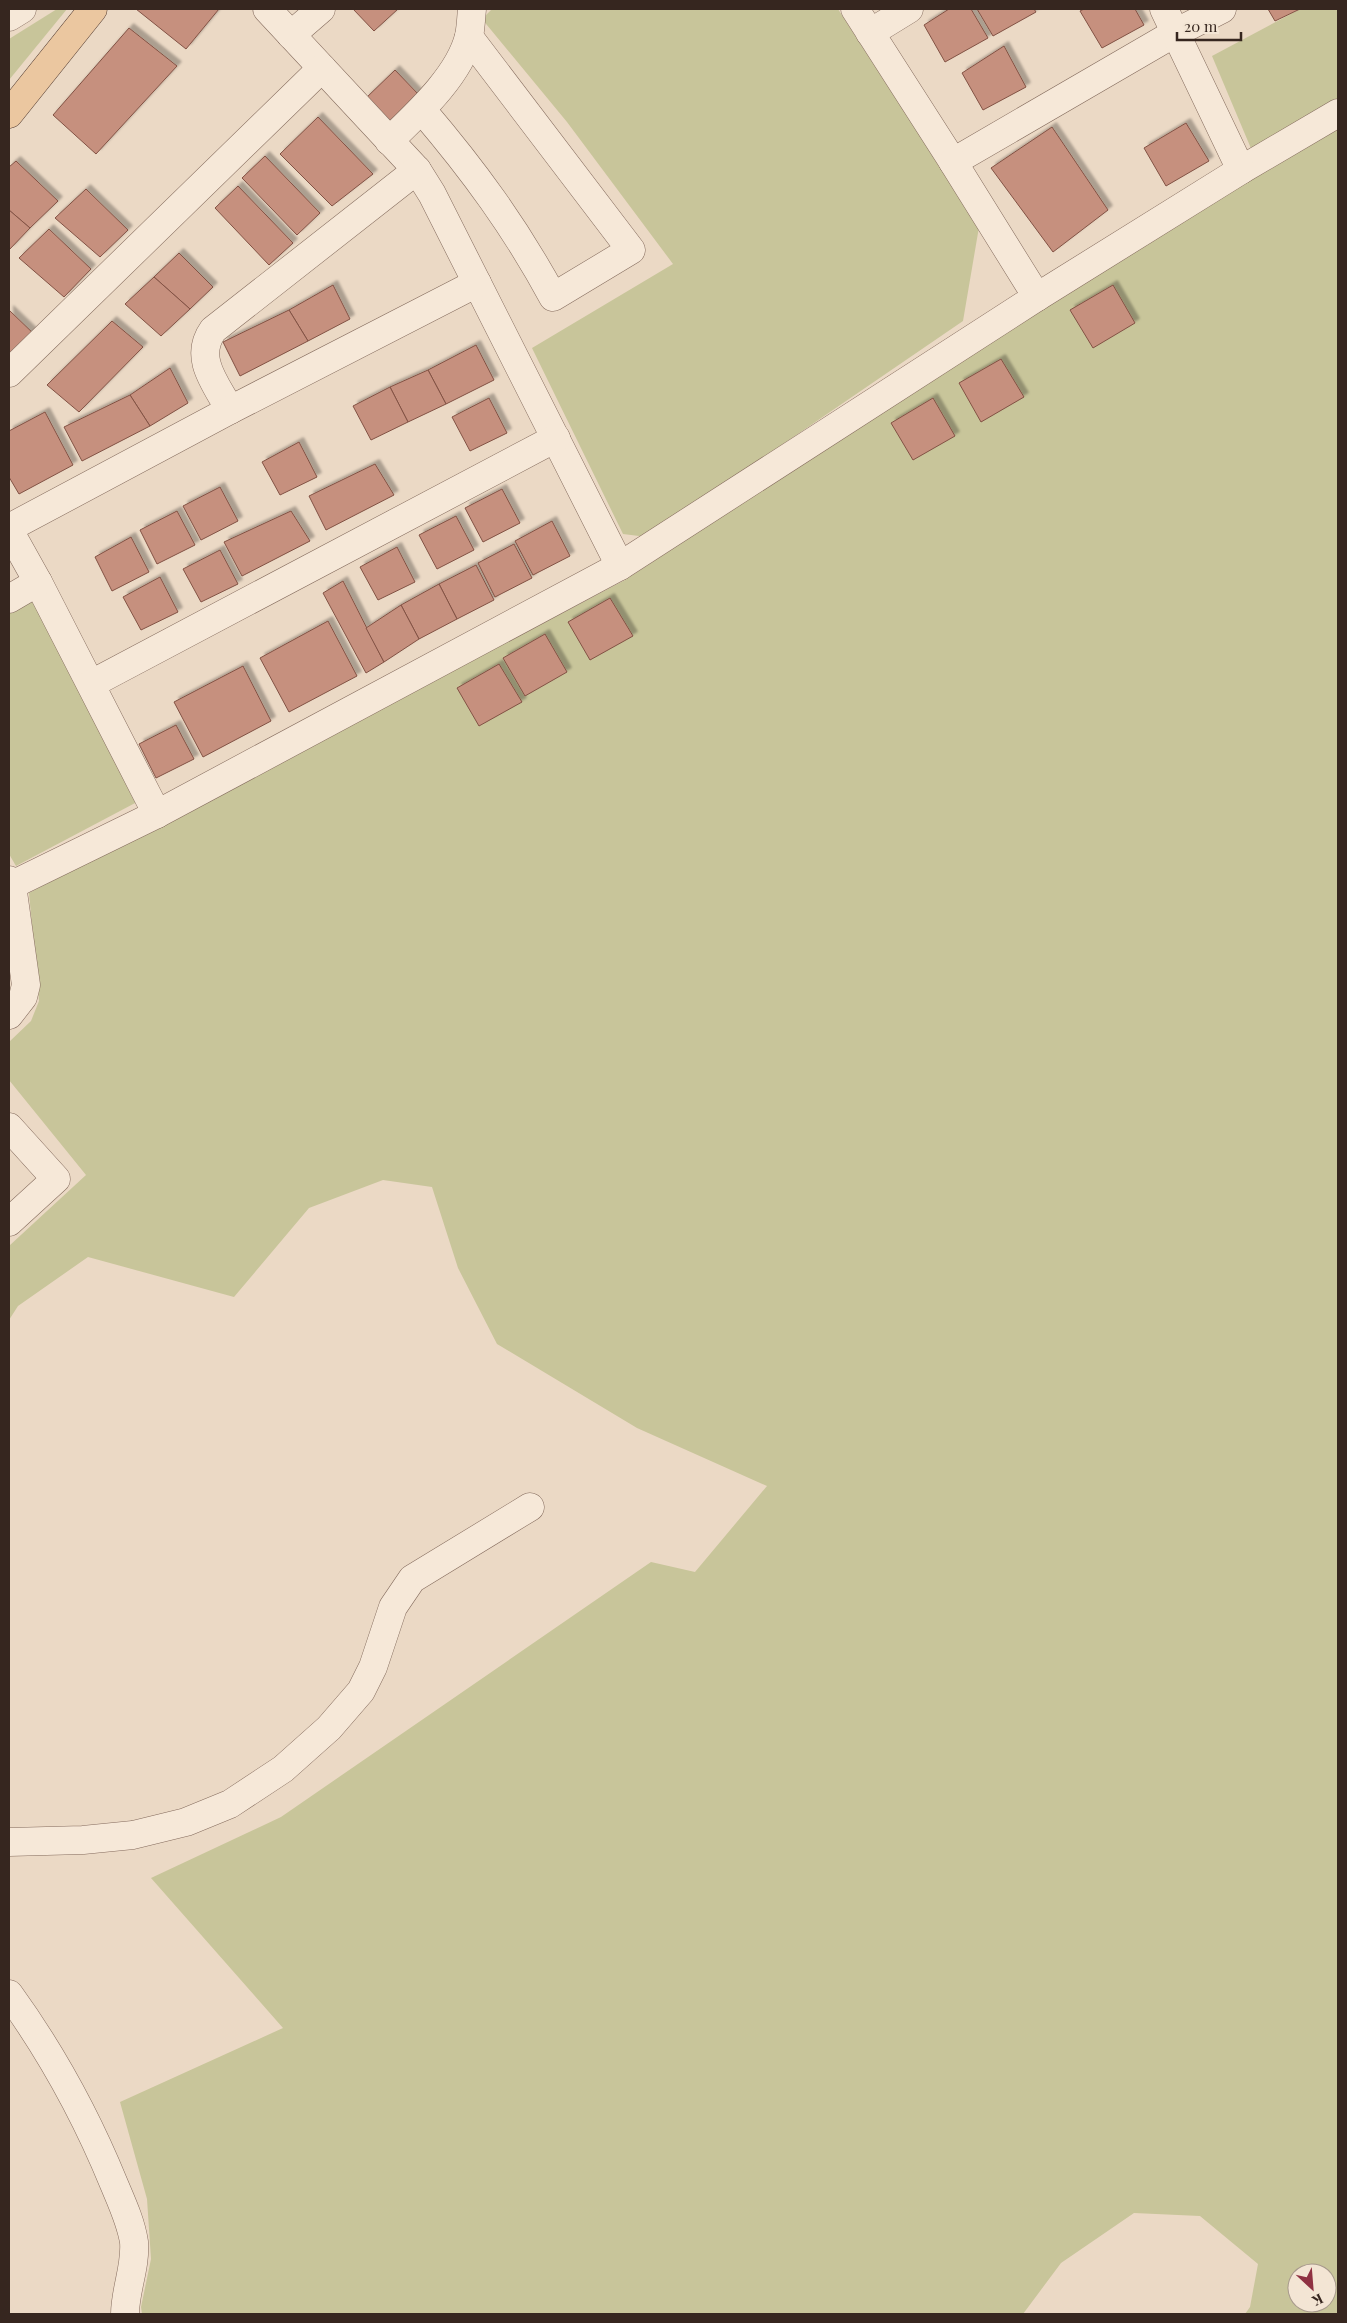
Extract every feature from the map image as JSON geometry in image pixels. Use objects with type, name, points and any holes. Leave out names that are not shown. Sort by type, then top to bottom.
[{"type":"main road","points":[[9,114],[93,9]]},
{"type":"street","points":[[9,17],[22,9]]},
{"type":"street","points":[[267,9],[417,170],[432,194],[620,566]]},
{"type":"street","points":[[291,35],[321,9]]},
{"type":"street","points":[[390,141],[422,110],[461,58],[469,37],[472,9]]},
{"type":"street","points":[[855,9],[1037,297]]},
{"type":"street","points":[[870,33],[909,9]]},
{"type":"street","points":[[1164,9],[1241,170]]},
{"type":"street","points":[[953,162],[1175,34],[1222,9]]},
{"type":"street","points":[[422,110],[494,198],[526,247],[553,297],[631,250],[469,37]]},
{"type":"street","points":[[9,373],[322,68]]},
{"type":"street","points":[[9,1015],[23,997],[26,985],[10,883],[157,814],[620,566],[1037,297],[1241,170],[1338,113]]},
{"type":"street","points":[[230,410],[207,365],[204,351],[206,340],[213,330],[417,170]]},
{"type":"street","points":[[157,814],[9,529],[230,410],[477,284]]},
{"type":"street","points":[[91,684],[556,438]]},
{"type":"street","points":[[9,599],[38,582]]},
{"type":"street","points":[[9,1127],[56,1180],[9,1222]]},
{"type":"street","points":[[9,1842],[83,1840],[133,1835],[186,1822],[230,1804],[284,1770],[329,1728],[361,1691],[373,1667],[393,1607],[412,1580],[530,1507]]},
{"type":"street","points":[[9,1994],[75,2100],[108,2170],[128,2219],[134,2242],[133,2268],[125,2314]]},
{"type":"shaded area","points":[[57,9],[67,9],[9,80],[9,39]]},
{"type":"shaded area","points":[[492,9],[838,9],[979,227],[963,321],[647,537],[623,534],[532,348],[673,264],[567,122],[482,19]]},
{"type":"shaded area","points":[[1300,9],[1338,9],[1338,2314],[1245,2314],[1250,2307],[1258,2264],[1200,2216],[1134,2213],[1061,2263],[1023,2314],[142,2314],[141,2307],[151,2259],[147,2199],[120,2102],[283,2028],[151,1878],[281,1817],[651,1562],[695,1572],[767,1486],[637,1428],[497,1344],[458,1268],[432,1187],[383,1180],[309,1208],[234,1297],[88,1257],[18,1306],[9,1320],[9,1246],[86,1175],[9,1080],[9,1042],[31,1021],[39,1001],[29,893],[625,580],[1258,165],[1212,56]]},
{"type":"shaded area","points":[[32,597],[137,802],[16,866],[9,854],[9,612]]},
{"type":"building","points":[[136,9],[219,9],[186,49]]},
{"type":"building","points":[[353,9],[398,9],[374,31]]},
{"type":"building","points":[[949,9],[971,9],[988,38],[945,62],[924,25]]},
{"type":"building","points":[[977,9],[1034,9],[1036,12],[993,36]]},
{"type":"building","points":[[1084,9],[1135,9],[1144,25],[1102,48],[1080,11]]},
{"type":"building","points":[[1268,9],[1300,9],[1275,21]]},
{"type":"building","points":[[129,28],[177,66],[96,154],[53,115]]},
{"type":"building","points":[[1004,46],[1026,87],[983,110],[962,73]]},
{"type":"building","points":[[395,70],[419,95],[389,124],[365,99]]},
{"type":"building","points":[[318,117],[373,174],[332,206],[280,154]]},
{"type":"building","points":[[1186,123],[1209,161],[1166,186],[1144,148]]},
{"type":"building","points":[[1052,127],[1108,210],[1053,252],[991,168]]},
{"type":"building","points":[[265,156],[320,213],[297,235],[242,178]]},
{"type":"building","points":[[16,161],[58,201],[30,228],[9,210],[9,167]]},
{"type":"building","points":[[238,186],[293,243],[269,265],[215,208]]},
{"type":"building","points":[[86,189],[128,230],[100,257],[55,218]]},
{"type":"building","points":[[9,210],[30,228],[9,250]]},
{"type":"building","points":[[49,229],[91,269],[64,297],[19,258]]},
{"type":"building","points":[[179,253],[213,287],[190,309],[154,277]]},
{"type":"building","points":[[154,277],[190,309],[161,336],[125,304]]},
{"type":"building","points":[[333,285],[350,319],[308,341],[289,310]]},
{"type":"building","points":[[1113,285],[1135,323],[1093,348],[1070,310]]},
{"type":"building","points":[[9,310],[37,337],[9,364]]},
{"type":"building","points":[[289,310],[308,341],[240,376],[223,342]]},
{"type":"building","points":[[112,321],[143,347],[79,412],[47,385]]},
{"type":"building","points":[[476,345],[494,380],[446,404],[428,370]]},
{"type":"building","points":[[1001,359],[1024,397],[981,422],[959,383]]},
{"type":"building","points":[[170,368],[188,403],[150,426],[130,395]]},
{"type":"building","points":[[428,370],[446,404],[408,422],[390,387]]},
{"type":"building","points":[[390,387],[408,422],[371,440],[353,406]]},
{"type":"building","points":[[130,395],[150,426],[82,461],[64,427]]},
{"type":"building","points":[[489,398],[507,433],[470,451],[452,417]]},
{"type":"building","points":[[933,398],[955,436],[913,460],[891,423]]},
{"type":"building","points":[[45,412],[73,465],[19,494],[9,477],[9,431]]},
{"type":"building","points":[[299,442],[317,477],[280,495],[262,462]]},
{"type":"building","points":[[375,464],[394,495],[326,530],[309,496]]},
{"type":"building","points":[[220,487],[238,521],[201,540],[183,506]]},
{"type":"building","points":[[502,489],[520,523],[483,542],[465,508]]},
{"type":"building","points":[[177,511],[195,545],[157,564],[140,530]]},
{"type":"building","points":[[291,511],[310,541],[242,576],[224,542]]},
{"type":"building","points":[[456,516],[474,550],[437,569],[419,535]]},
{"type":"building","points":[[552,521],[570,556],[533,575],[515,541]]},
{"type":"building","points":[[131,537],[149,572],[112,591],[95,557]]},
{"type":"building","points":[[514,544],[532,578],[495,597],[478,563]]},
{"type":"building","points":[[397,547],[415,582],[378,600],[360,567]]},
{"type":"building","points":[[220,550],[238,584],[201,602],[183,569]]},
{"type":"building","points":[[476,565],[494,600],[457,619],[439,584]]},
{"type":"building","points":[[160,577],[178,612],[141,630],[123,597]]},
{"type":"building","points":[[343,581],[384,662],[366,673],[323,593]]},
{"type":"building","points":[[439,584],[457,619],[419,639],[401,605]]},
{"type":"building","points":[[610,598],[633,636],[590,660],[568,622]]},
{"type":"building","points":[[401,605],[419,639],[384,662],[366,628]]},
{"type":"building","points":[[328,621],[357,676],[289,712],[260,658]]},
{"type":"building","points":[[545,634],[567,672],[525,696],[503,658]]},
{"type":"building","points":[[499,664],[522,702],[479,726],[457,688]]},
{"type":"building","points":[[243,666],[271,721],[203,757],[174,702]]},
{"type":"building","points":[[176,725],[194,759],[156,778],[139,744]]}]
